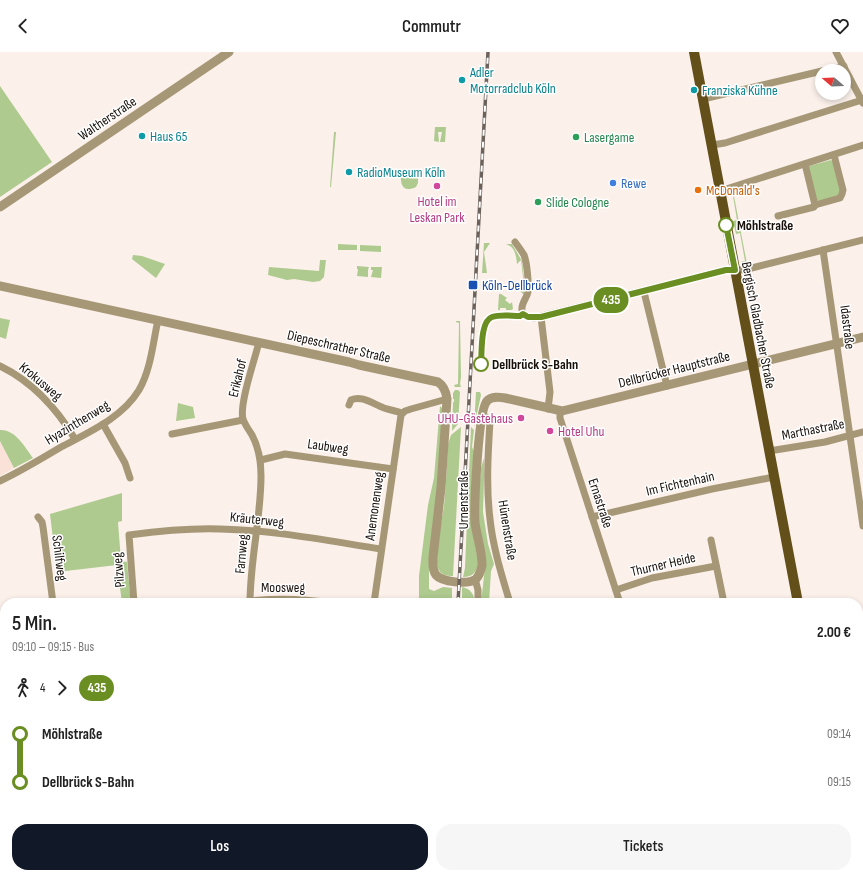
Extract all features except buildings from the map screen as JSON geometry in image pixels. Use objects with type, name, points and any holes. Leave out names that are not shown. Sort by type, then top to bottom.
[{"type":"main road","name":"Bergisch Gladbacher Straße","points":[[694,52],[797,598]]},
{"type":"street","name":"Waltherstraße","points":[[0,207],[229,52]]},
{"type":"street","points":[[836,52],[843,64]]},
{"type":"street","points":[[703,99],[815,73]]},
{"type":"street","points":[[712,145],[725,143],[862,101],[860,89],[851,76]]},
{"type":"street","points":[[720,192],[863,146]]},
{"type":"street","points":[[778,216],[814,207],[815,205],[840,198],[842,194],[834,155]]},
{"type":"street","points":[[805,164],[815,205]]},
{"type":"street","points":[[515,242],[525,260],[528,288],[522,306],[523,314],[528,317],[541,317],[726,270],[744,270],[863,240]]},
{"type":"street","name":"Idastraße","points":[[824,250],[863,526]]},
{"type":"street","name":"Diepeschrather Straße","points":[[0,286],[438,382],[444,387],[447,398]]},
{"type":"street","points":[[644,292],[667,386]]},
{"type":"street","points":[[541,317],[550,392],[548,409]]},
{"type":"street","name":"Hyazinthenweg","points":[[0,481],[103,424],[122,411],[139,390],[146,374],[158,320]]},
{"type":"street","name":"Dellbrücker Hauptstraße","points":[[491,398],[497,397],[560,411],[863,337]]},
{"type":"street","name":"Erikahof","points":[[259,342],[242,412],[243,420],[253,437],[261,460]]},
{"type":"street","name":"Krokusweg","points":[[0,366],[16,376],[44,398],[58,413],[75,439]]},
{"type":"street","points":[[349,405],[351,400],[356,398],[372,402],[382,408],[402,413],[447,398],[441,488],[433,567],[435,574],[439,578],[446,581],[462,582],[475,579]]},
{"type":"street","name":"Urnenstraße","points":[[478,598],[478,590],[475,579],[481,571],[482,565],[474,509],[479,433],[485,404],[491,398]]},
{"type":"street","name":"Ernastraße","points":[[560,411],[560,418],[618,598]]},
{"type":"street","name":"Anemonenweg","points":[[375,598],[399,418],[402,413]]},
{"type":"street","name":"Hünenstraße","points":[[482,416],[486,417],[490,421],[488,456],[490,519],[494,544],[509,598]]},
{"type":"street","name":"Erikahof","points":[[172,434],[243,420]]},
{"type":"street","points":[[103,424],[124,463],[130,478]]},
{"type":"street","name":"Marthastraße","points":[[769,451],[825,442],[863,432]]},
{"type":"street","name":"Laubweg","points":[[261,460],[285,454],[393,469]]},
{"type":"street","name":"Farnweg","points":[[250,598],[260,497],[261,460]]},
{"type":"street","name":"Im Fichtenhain","points":[[592,518],[712,489],[774,477]]},
{"type":"street","name":"Schilfweg","points":[[38,517],[43,527],[52,598]]},
{"type":"street","name":"Kräuterweg","points":[[129,535],[186,529],[221,529],[256,531],[381,549]]},
{"type":"street","name":"Pilzweg","points":[[129,535],[134,598]]},
{"type":"street","name":"Thurner Heide","points":[[711,540],[723,598]]},
{"type":"street","name":"Thurner Heide","points":[[616,590],[652,578],[716,566]]},
{"type":"shaded area","points":[[0,441],[14,468],[0,476]]},
{"type":"green space","points":[[0,86],[52,162],[0,197]]},
{"type":"green space","points":[[435,127],[446,127],[445,142],[440,142],[442,132],[438,132],[439,142],[434,141]]},
{"type":"green space","points":[[334,132],[336,132],[330,187]]},
{"type":"green space","points":[[831,160],[834,163],[841,190],[839,196],[818,201],[816,199],[809,172],[809,166]]},
{"type":"green space","points":[[401,171],[418,173],[418,183],[416,187],[407,189],[402,186]]},
{"type":"green space","points":[[733,191],[747,264],[744,265],[741,262],[745,261],[740,233],[736,234],[733,221],[737,220],[733,196],[728,195],[729,192]]},
{"type":"green space","points":[[484,243],[490,243],[484,252],[487,273],[482,273]]},
{"type":"green space","points":[[338,244],[357,245],[357,250],[338,250]]},
{"type":"green space","points":[[506,244],[512,244],[522,261],[525,287],[524,295],[520,291],[524,285],[521,260],[517,264],[513,249]]},
{"type":"green space","points":[[360,245],[381,246],[381,252],[360,251]]},
{"type":"green space","points":[[133,255],[142,256],[165,264],[156,278],[132,259]]},
{"type":"green space","points":[[320,260],[326,260],[324,277],[320,281],[313,282],[294,279],[287,280],[268,275],[269,267],[319,271]]},
{"type":"green space","points":[[357,266],[369,267],[368,277],[357,276]]},
{"type":"green space","points":[[371,267],[382,267],[381,278],[371,277],[373,270],[371,270]]},
{"type":"green space","points":[[499,294],[507,298],[505,300],[510,304],[512,302],[513,309],[506,310],[506,308],[500,308],[500,310],[498,310]]},
{"type":"green space","points":[[0,318],[10,320],[6,339],[0,337]]},
{"type":"green space","points":[[456,321],[460,321],[461,387],[455,387],[454,385],[458,384],[459,323]]},
{"type":"green space","points":[[455,390],[460,392],[458,424],[452,431],[454,402],[453,393]]},
{"type":"green space","points":[[476,392],[480,392],[481,395],[474,427]]},
{"type":"green space","points":[[178,403],[193,407],[195,418],[176,421]]},
{"type":"green space","points":[[440,406],[443,409],[438,495],[429,562],[429,589],[434,591],[443,587],[452,588],[452,598],[419,598],[419,576],[428,505],[434,478]]},
{"type":"green space","points":[[461,427],[453,576],[451,576],[444,575],[440,572],[437,563],[437,556],[444,506],[448,444],[451,435]]},
{"type":"green space","points":[[471,427],[474,430],[472,447],[474,451],[471,518],[478,562],[477,569],[472,575],[463,577],[465,568]]},
{"type":"green space","points":[[0,430],[10,432],[15,436],[33,458],[14,468],[0,441]]},
{"type":"green space","points":[[484,458],[483,512],[488,544],[494,564],[491,571],[489,598],[482,598],[485,567],[479,530],[478,506],[481,468]]},
{"type":"green space","points":[[122,493],[122,521],[118,522],[121,561],[127,562],[131,598],[121,598],[117,565],[57,572],[50,514]]},
{"type":"green space","points":[[462,587],[472,592],[474,598],[462,598]]},
{"type":"railway","points":[[458,598],[488,52]]},
{"type":"bus line","name":"435","points":[[481,364],[483,328],[487,320],[491,318],[500,316],[520,316],[523,314],[534,318],[541,317],[726,270],[735,270],[726,225]]},
{"type":"place","name":"Adler Motorradclub Köln","points":[[462,80]]},
{"type":"place","name":"Franziska Kühne","points":[[694,90]]},
{"type":"place","name":"Haus 65","points":[[142,136]]},
{"type":"place","name":"Lasergame","points":[[576,137]]},
{"type":"place","name":"RadioMuseum Köln","points":[[349,172]]},
{"type":"place","name":"Rewe","points":[[613,183]]},
{"type":"place","name":"Hotel im Leskan Park","points":[[437,186]]},
{"type":"place","name":"McDonald's","points":[[698,190]]},
{"type":"place","name":"Slide Cologne","points":[[538,202]]},
{"type":"place","name":"Möhlstraße","points":[[726,225]]},
{"type":"place","name":"Köln-Dellbrück","points":[[473,285]]},
{"type":"place","name":"Dellbrück S-Bahn","points":[[481,364]]},
{"type":"place","name":"UHU-Gästehaus","points":[[521,418]]},
{"type":"place","name":"Hotel Uhu","points":[[550,431]]}]
